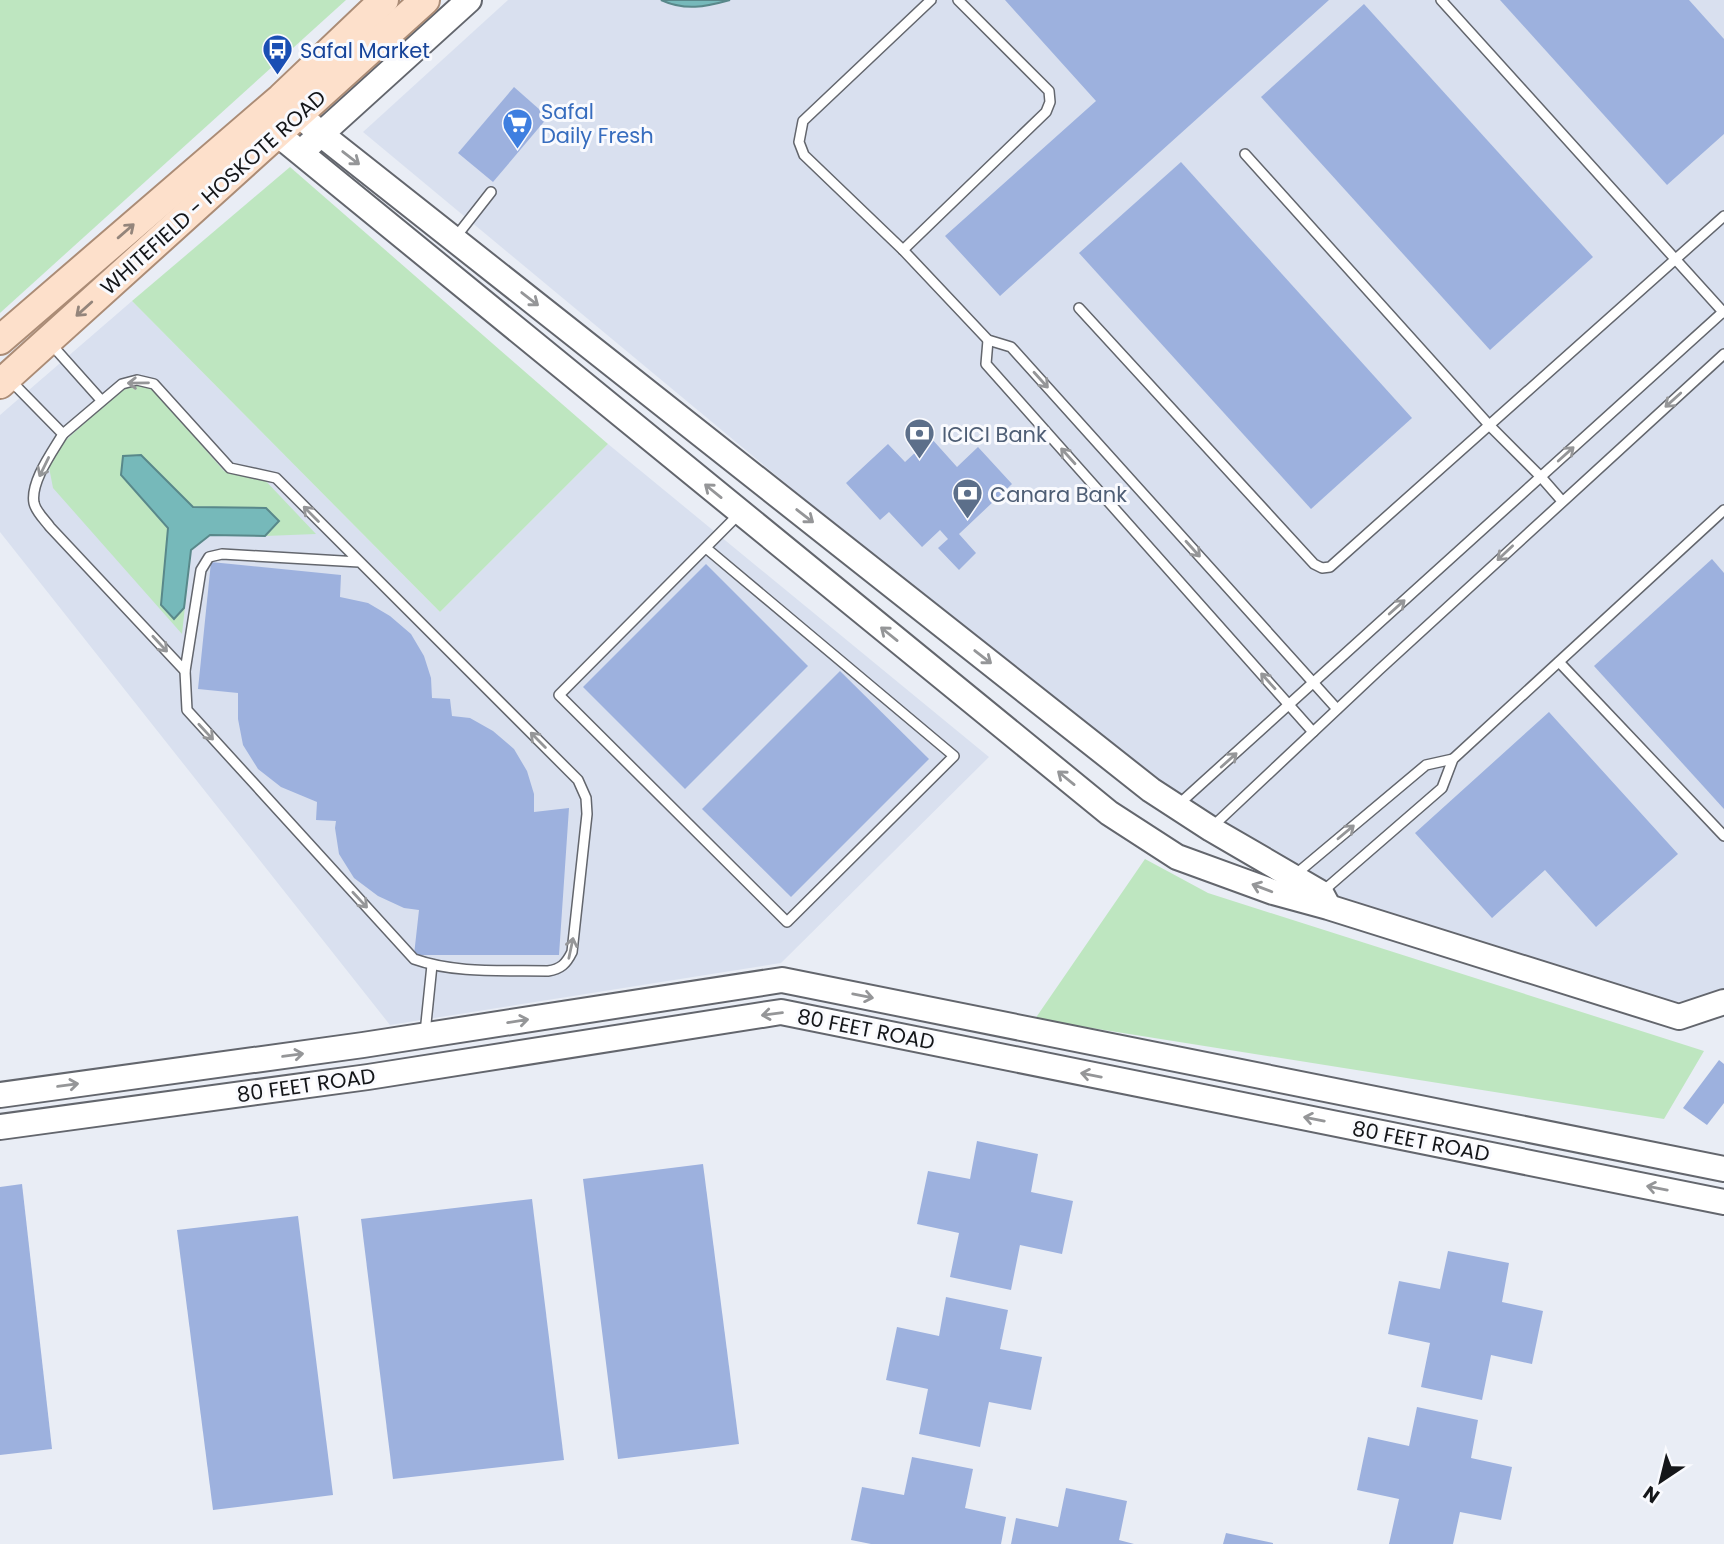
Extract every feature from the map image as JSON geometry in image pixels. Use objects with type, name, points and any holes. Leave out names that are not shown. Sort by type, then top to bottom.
[{"type":"main road","name":"WHITEFIELD - HOSKOTE ROAD","points":[[4,381],[279,116],[384,0]]},
{"type":"main road","name":"WHITEFIELD - HOSKOTE ROAD","points":[[0,340],[425,0]]},
{"type":"street","points":[[300,153],[470,0]]},
{"type":"street","points":[[279,116],[322,135],[1151,790],[1211,829],[1293,876],[1324,900]]},
{"type":"street","points":[[279,116],[300,153],[435,265],[1109,813],[1177,857],[1273,892],[1324,900],[1679,1017],[1724,1002]]},
{"type":"street","points":[[435,265],[454,240]]},
{"type":"street","name":"80 FEET ROAD","points":[[0,1095],[425,1035],[782,980],[1724,1169]]},
{"type":"street","name":"80 FEET ROAD","points":[[0,1127],[368,1077],[781,1012],[1724,1202]]},
{"type":"lane","points":[[932,0],[803,121],[799,142],[804,155],[903,250],[988,340],[1011,347],[1337,709]]},
{"type":"lane","points":[[903,250],[1046,112],[1050,102],[1049,91],[958,0]]},
{"type":"lane","points":[[1178,806],[1724,312],[1441,0]]},
{"type":"lane","points":[[1245,155],[1490,426],[1562,501]]},
{"type":"lane","points":[[454,240],[491,192]]},
{"type":"lane","points":[[1079,308],[1314,564],[1322,568],[1330,567],[1724,216]]},
{"type":"lane","points":[[988,340],[986,364],[1313,732]]},
{"type":"lane","points":[[48,341],[101,400]]},
{"type":"lane","points":[[1211,829],[1337,709],[1724,354]]},
{"type":"lane","points":[[185,671],[50,527],[34,502],[36,486],[45,464],[63,434],[122,384],[137,380],[154,384],[230,468],[276,478],[578,780],[586,798],[587,814],[572,952],[568,962],[561,968],[548,971],[432,965],[414,959],[187,710],[185,671],[201,569],[209,557],[222,554],[359,562]]},
{"type":"lane","points":[[4,381],[63,434]]},
{"type":"lane","points":[[1324,900],[1442,788],[1453,759],[1724,510]]},
{"type":"lane","points":[[706,548],[954,756],[787,922],[559,695],[706,548],[741,513]]},
{"type":"lane","points":[[1559,662],[1724,836]]},
{"type":"lane","points":[[1293,876],[1426,765],[1453,759]]},
{"type":"lane","points":[[425,1035],[432,965]]},
{"type":"shaded area","points":[[508,0],[1724,0],[1724,994],[1658,1005],[1338,899],[1122,763],[363,132]]},
{"type":"shaded area","points":[[132,301],[440,612],[608,444],[989,757],[781,963],[390,1025],[0,532],[0,415]]},
{"type":"green space","points":[[0,0],[346,0],[0,313]]},
{"type":"green space","points":[[290,167],[608,444],[440,612],[132,301]]},
{"type":"green space","points":[[127,385],[150,385],[224,471],[262,477],[316,534],[209,535],[191,551],[182,634],[53,488],[47,457]]},
{"type":"green space","points":[[1145,859],[1208,893],[1704,1051],[1664,1119],[1035,1019]]},
{"type":"water","points":[[661,0],[730,0],[695,7],[678,6]]},
{"type":"water","points":[[141,455],[193,507],[266,508],[279,521],[265,536],[210,535],[191,550],[184,608],[174,619],[161,605],[168,528],[121,475],[123,456]]},
{"type":"building","points":[[1005,0],[1329,0],[1000,296],[945,236],[1096,101]]},
{"type":"building","points":[[1500,0],[1689,0],[1724,39],[1724,134],[1667,185]]},
{"type":"building","points":[[1364,4],[1593,257],[1490,350],[1261,97]]},
{"type":"building","points":[[514,87],[548,117],[493,182],[458,153]]},
{"type":"building","points":[[1181,162],[1412,418],[1311,509],[1079,253]]},
{"type":"building","points":[[931,438],[957,467],[978,447],[1012,484],[959,534],[976,553],[959,570],[938,548],[948,539],[940,530],[922,547],[889,512],[880,520],[846,483],[888,444],[905,462]]},
{"type":"building","points":[[1712,559],[1724,573],[1724,809],[1594,666]]},
{"type":"building","points":[[211,562],[341,575],[340,597],[368,603],[390,616],[411,634],[424,656],[431,678],[432,698],[450,699],[452,716],[470,718],[493,731],[514,749],[527,771],[534,794],[534,812],[569,808],[559,955],[414,955],[419,910],[404,908],[378,896],[354,878],[339,854],[336,821],[316,820],[317,802],[281,787],[258,769],[243,745],[238,719],[238,693],[198,689]]},
{"type":"building","points":[[706,564],[808,666],[685,789],[583,687]]},
{"type":"building","points":[[840,671],[929,759],[791,897],[702,809]]},
{"type":"building","points":[[1549,712],[1678,854],[1596,927],[1545,870],[1492,918],[1415,833]]},
{"type":"building","points":[[1719,1060],[1724,1064],[1724,1103],[1707,1125],[1683,1108]]},
{"type":"building","points":[[977,1141],[1038,1154],[1031,1192],[1073,1201],[1062,1254],[1020,1245],[1011,1290],[950,1277],[959,1233],[917,1224],[928,1171],[970,1179]]},
{"type":"building","points":[[703,1164],[739,1444],[618,1459],[583,1179]]},
{"type":"building","points":[[22,1184],[52,1449],[0,1455],[0,1187]]},
{"type":"building","points":[[532,1199],[564,1460],[393,1479],[361,1219]]},
{"type":"building","points":[[298,1216],[333,1495],[213,1510],[177,1230]]},
{"type":"building","points":[[1448,1251],[1509,1263],[1502,1302],[1543,1311],[1532,1364],[1491,1355],[1482,1400],[1421,1387],[1430,1343],[1388,1334],[1399,1281],[1440,1289]]},
{"type":"building","points":[[946,1297],[1008,1310],[1000,1349],[1042,1357],[1031,1410],[989,1402],[980,1447],[919,1434],[928,1389],[886,1380],[897,1327],[939,1336]]},
{"type":"building","points":[[1417,1407],[1478,1420],[1471,1458],[1512,1467],[1501,1520],[1460,1512],[1453,1544],[1389,1544],[1399,1499],[1357,1490],[1368,1437],[1409,1446]]},
{"type":"building","points":[[912,1457],[973,1469],[965,1508],[1006,1517],[1001,1544],[871,1544],[851,1540],[862,1487],[904,1495]]},
{"type":"building","points":[[1066,1488],[1127,1501],[1119,1540],[1134,1544],[1011,1544],[1016,1518],[1058,1527]]},
{"type":"building","points":[[1226,1533],[1273,1543],[1273,1544],[1223,1544]]},
{"type":"place","name":"Safal Market","points":[[277,77]]},
{"type":"place","name":"Safal Daily Fresh","points":[[518,150]]},
{"type":"place","name":"ICICI Bank","points":[[919,461]]},
{"type":"place","name":"Canara Bank","points":[[967,521]]}]
